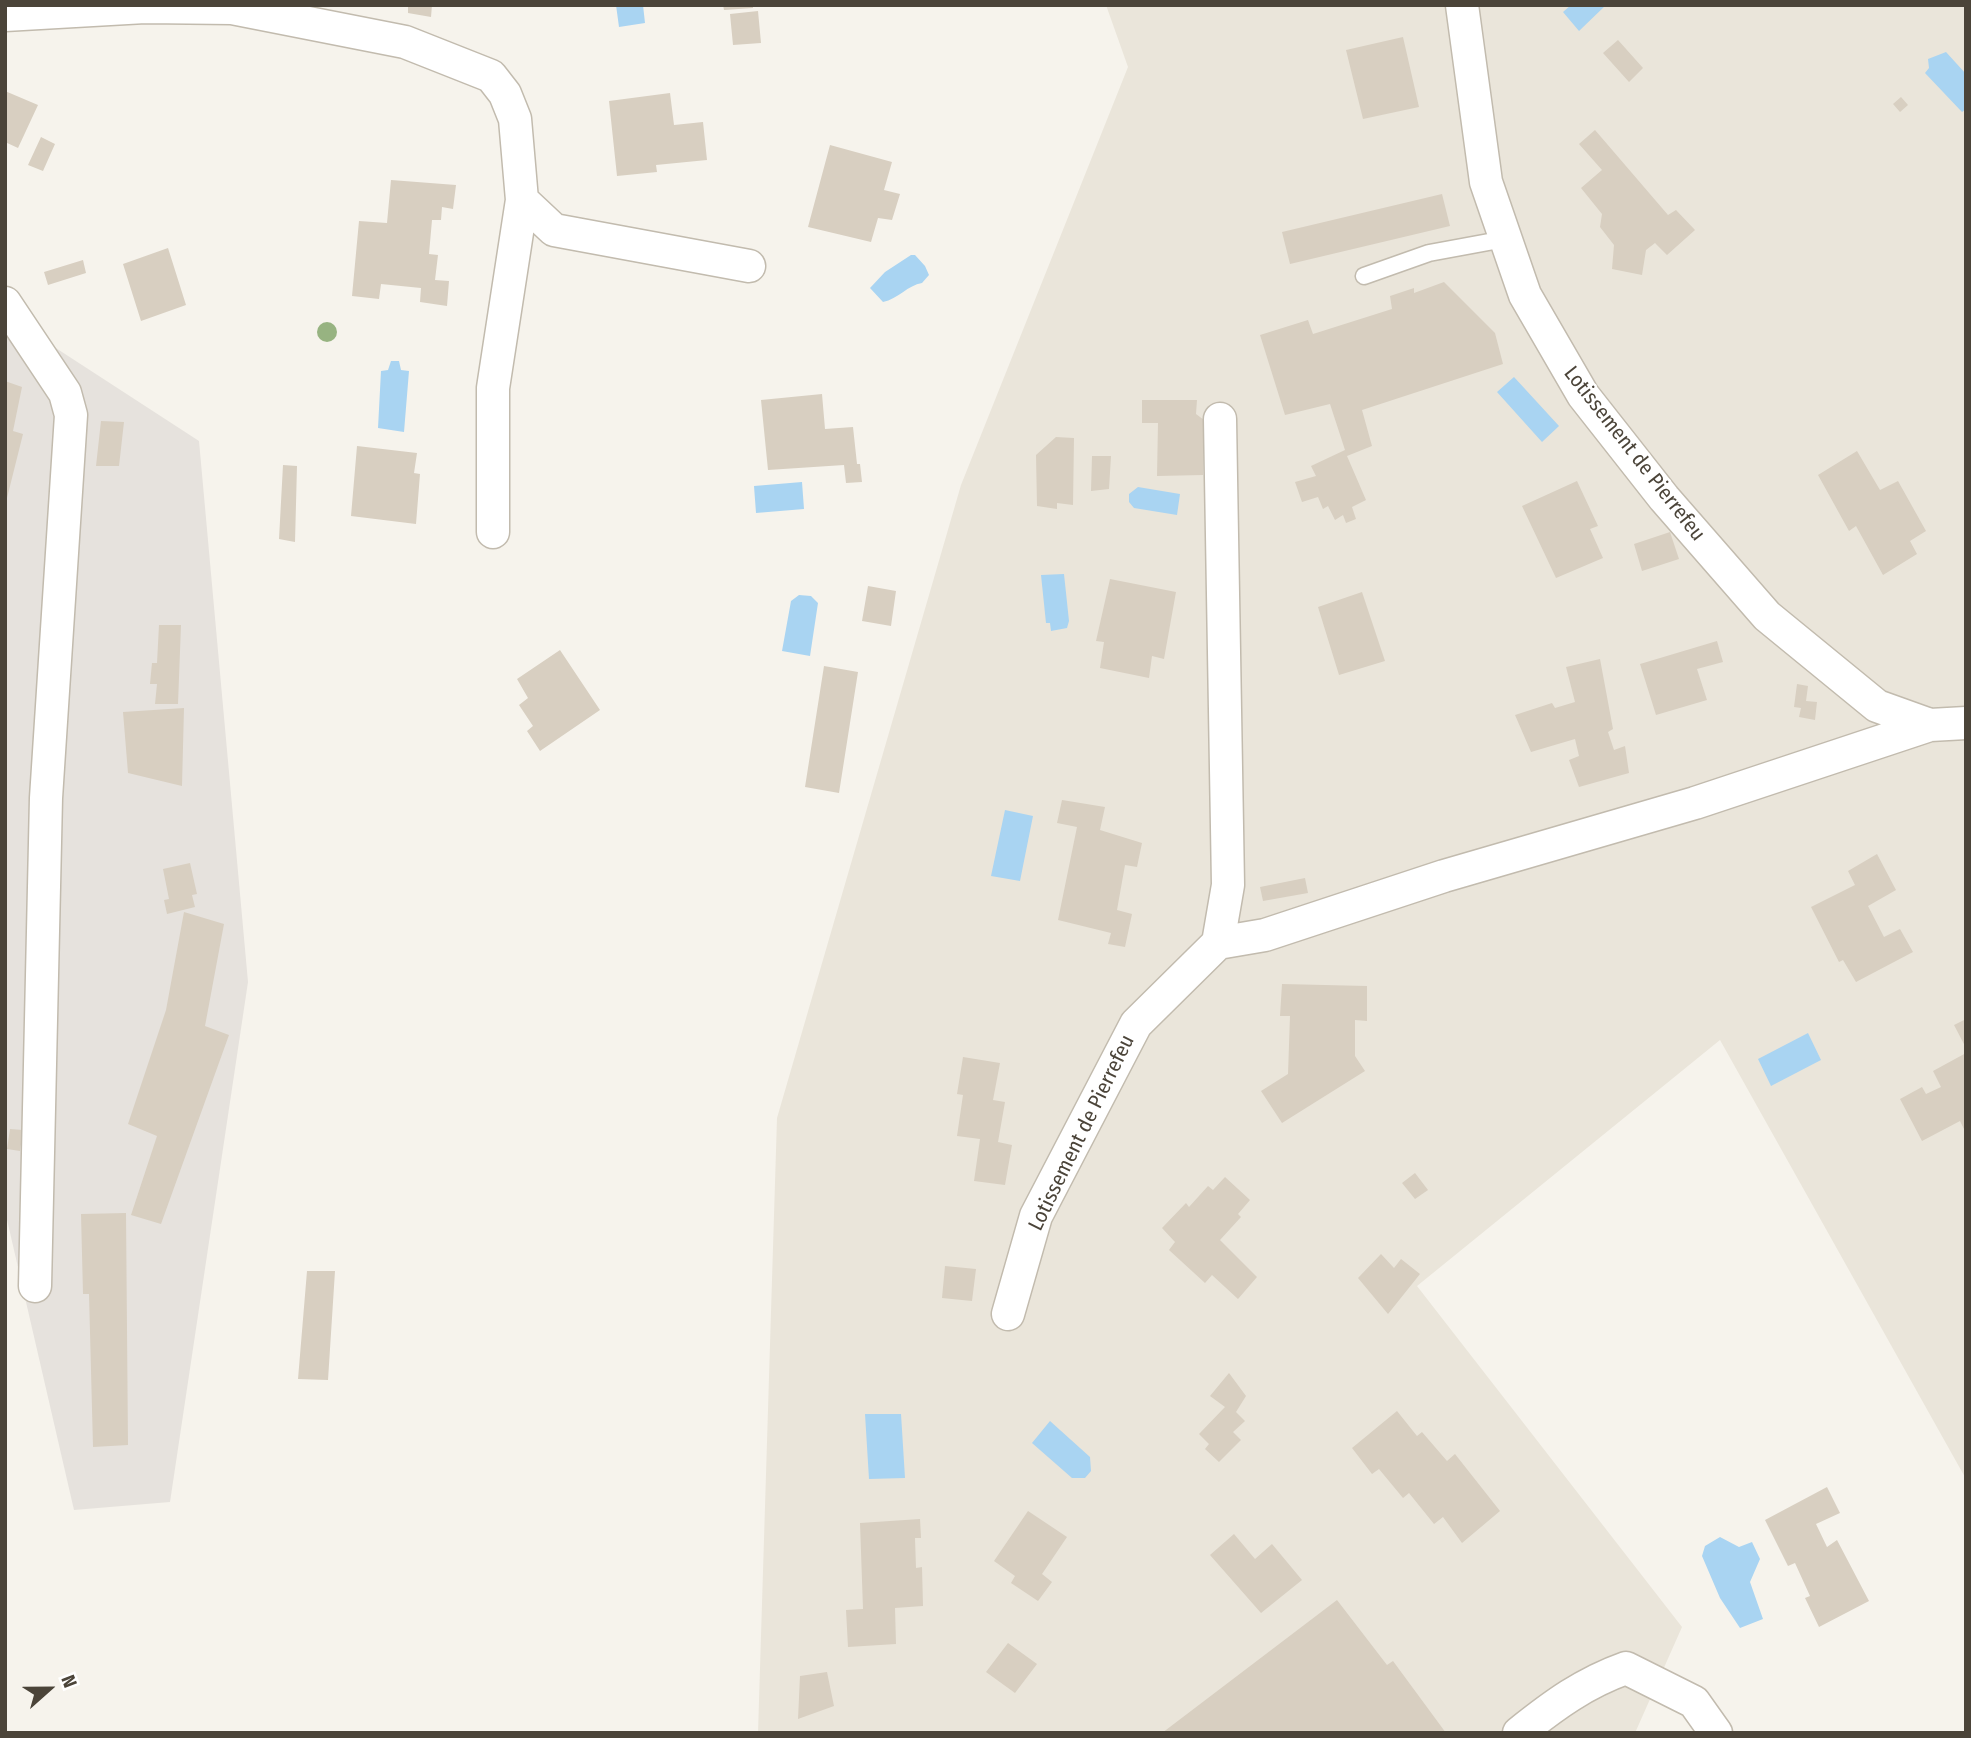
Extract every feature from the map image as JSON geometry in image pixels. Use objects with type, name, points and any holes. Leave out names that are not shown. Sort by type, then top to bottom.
[{"type":"street","name":"Lotissement de Pierrefeu","points":[[1462,5],[1486,182],[1525,295],[1583,396],[1664,498],[1767,617],[1877,706],[1930,725]]},
{"type":"street","points":[[5,15],[145,7],[220,7],[405,42],[491,76],[505,94],[516,119],[522,200],[494,388],[493,532]]},
{"type":"street","points":[[522,200],[554,230],[749,267]]},
{"type":"street","points":[[5,303],[65,393],[71,415],[46,798],[35,1286]]},
{"type":"street","points":[[1218,943],[1228,886],[1220,419]]},
{"type":"street","name":"Lotissement de Pierrefeu","points":[[1009,1314],[1036,1216],[1136,1024],[1218,943],[1265,935],[1444,876],[1695,803],[1930,725],[1966,723]]},
{"type":"street","points":[[1519,1733],[1567,1695],[1595,1679],[1626,1668],[1694,1702],[1716,1733]]},
{"type":"lane","points":[[1364,276],[1429,253],[1505,239]]},
{"type":"shaded area","points":[[1106,5],[1966,5],[1966,1479],[1720,1040],[1417,1286],[1682,1627],[1635,1733],[758,1733],[777,1118],[961,485],[1128,67]]},
{"type":"shaded area","points":[[5,315],[199,441],[248,982],[170,1502],[74,1510],[5,1211]]},
{"type":"water","points":[[616,5],[643,5],[645,23],[619,27]]},
{"type":"water","points":[[1571,5],[1606,5],[1579,31],[1563,12]]},
{"type":"water","points":[[1946,52],[1966,74],[1966,109],[1962,112],[1925,73],[1929,68],[1928,59]]},
{"type":"water","points":[[915,255],[925,266],[929,275],[922,283],[883,302],[870,288],[885,272]]},
{"type":"water","points":[[391,361],[399,361],[401,370],[409,371],[404,432],[378,428],[381,371],[388,370]]},
{"type":"water","points":[[1514,377],[1559,426],[1542,442],[1497,392]]},
{"type":"water","points":[[802,482],[804,509],[756,513],[754,486]]},
{"type":"water","points":[[1138,487],[1180,494],[1177,515],[1134,508],[1129,502],[1129,494]]},
{"type":"water","points":[[1064,574],[1069,621],[1067,628],[1051,631],[1050,623],[1046,623],[1041,575]]},
{"type":"water","points":[[799,595],[811,596],[818,603],[810,656],[782,651],[791,601]]},
{"type":"water","points":[[1005,810],[1033,816],[1020,881],[991,876]]},
{"type":"water","points":[[1808,1033],[1821,1060],[1771,1086],[1758,1059]]},
{"type":"water","points":[[865,1414],[901,1414],[905,1478],[869,1479]]},
{"type":"water","points":[[1050,1421],[1090,1457],[1091,1471],[1085,1478],[1072,1478],[1032,1443]]},
{"type":"water","points":[[1720,1537],[1739,1547],[1752,1542],[1760,1559],[1750,1582],[1763,1619],[1740,1628],[1720,1598],[1702,1556],[1705,1546]]},
{"type":"building","points":[[408,5],[432,5],[431,17],[408,13]]},
{"type":"building","points":[[723,5],[753,5],[753,8],[724,10]]},
{"type":"building","points":[[758,11],[761,43],[733,45],[730,14]]},
{"type":"building","points":[[1403,37],[1419,107],[1363,119],[1346,50]]},
{"type":"building","points":[[1618,40],[1643,68],[1629,82],[1603,53]]},
{"type":"building","points":[[5,91],[38,105],[18,148],[5,142]]},
{"type":"building","points":[[670,93],[674,125],[703,122],[707,160],[656,165],[657,172],[617,176],[609,101]]},
{"type":"building","points":[[1901,97],[1908,105],[1900,112],[1893,104]]},
{"type":"building","points":[[1595,130],[1668,215],[1676,210],[1695,230],[1667,255],[1655,243],[1646,250],[1642,275],[1612,269],[1614,245],[1600,227],[1602,214],[1581,188],[1602,170],[1579,144]]},
{"type":"building","points":[[41,137],[55,144],[43,171],[28,165]]},
{"type":"building","points":[[830,145],[892,162],[884,190],[900,194],[892,220],[878,218],[871,242],[808,227]]},
{"type":"building","points":[[391,180],[456,185],[453,209],[442,207],[441,220],[432,220],[429,254],[438,255],[435,280],[449,281],[447,306],[420,302],[421,288],[381,284],[379,299],[352,296],[359,221],[387,223]]},
{"type":"building","points":[[1442,194],[1450,226],[1290,264],[1282,232]]},
{"type":"building","points":[[168,248],[186,305],[141,321],[123,264]]},
{"type":"building","points":[[83,260],[86,273],[48,285],[44,272]]},
{"type":"building","points":[[1444,282],[1495,333],[1503,364],[1362,410],[1372,446],[1347,456],[1366,500],[1352,507],[1356,519],[1346,523],[1343,515],[1335,520],[1328,506],[1323,509],[1318,497],[1302,502],[1295,482],[1316,476],[1311,466],[1345,450],[1330,404],[1285,415],[1260,335],[1308,320],[1313,334],[1392,309],[1390,296],[1414,288],[1414,293]]},
{"type":"building","points":[[5,381],[22,387],[13,431],[23,434],[6,502]]},
{"type":"building","points":[[822,394],[825,429],[853,427],[862,482],[846,483],[844,465],[768,470],[761,400]]},
{"type":"building","points":[[1142,400],[1197,400],[1196,414],[1204,420],[1203,475],[1157,476],[1158,423],[1142,423]]},
{"type":"building","points":[[101,421],[124,422],[119,466],[96,466]]},
{"type":"building","points":[[1056,437],[1074,438],[1073,505],[1057,503],[1057,509],[1037,506],[1036,455]]},
{"type":"building","points":[[357,446],[417,453],[414,473],[420,474],[416,524],[351,516]]},
{"type":"building","points":[[1857,451],[1880,490],[1898,481],[1926,531],[1910,541],[1917,554],[1883,575],[1856,526],[1849,531],[1818,475]]},
{"type":"building","points":[[1092,456],[1111,456],[1109,489],[1091,491]]},
{"type":"building","points":[[283,465],[297,466],[295,542],[279,539]]},
{"type":"building","points":[[1577,481],[1598,526],[1590,529],[1603,558],[1556,578],[1522,506]]},
{"type":"building","points":[[1670,532],[1679,559],[1642,571],[1634,544]]},
{"type":"building","points":[[1110,579],[1176,592],[1164,659],[1152,656],[1149,678],[1100,668],[1104,642],[1096,641]]},
{"type":"building","points":[[868,586],[896,591],[891,626],[862,621]]},
{"type":"building","points":[[1362,592],[1385,661],[1339,675],[1318,607]]},
{"type":"building","points":[[159,625],[181,625],[178,704],[155,704],[157,684],[150,684],[152,663],[157,663]]},
{"type":"building","points":[[1717,641],[1723,662],[1697,669],[1707,700],[1656,715],[1640,664]]},
{"type":"building","points":[[560,650],[600,710],[540,751],[527,731],[533,726],[519,705],[528,698],[517,679]]},
{"type":"building","points":[[1600,659],[1613,729],[1608,732],[1614,750],[1625,746],[1629,773],[1579,787],[1569,760],[1579,756],[1575,739],[1531,752],[1515,715],[1552,703],[1555,708],[1575,702],[1566,667]]},
{"type":"building","points":[[824,666],[858,672],[839,793],[805,787]]},
{"type":"building","points":[[1797,684],[1808,686],[1806,701],[1817,702],[1815,720],[1799,717],[1801,708],[1794,707]]},
{"type":"building","points":[[184,708],[182,786],[128,773],[123,712]]},
{"type":"building","points":[[1062,800],[1105,807],[1100,830],[1142,843],[1137,867],[1125,865],[1117,910],[1132,914],[1125,947],[1108,944],[1111,933],[1058,920],[1077,827],[1057,823]]},
{"type":"building","points":[[1877,854],[1896,890],[1868,906],[1884,937],[1900,929],[1913,952],[1856,982],[1843,960],[1839,962],[1811,907],[1855,885],[1848,871]]},
{"type":"building","points":[[190,863],[197,894],[192,895],[195,907],[167,914],[164,900],[169,899],[163,869]]},
{"type":"building","points":[[1305,878],[1308,893],[1263,901],[1260,887]]},
{"type":"building","points":[[184,912],[224,924],[205,1026],[229,1035],[161,1224],[131,1215],[157,1136],[128,1124],[166,1010]]},
{"type":"building","points":[[1282,984],[1367,986],[1367,1021],[1355,1020],[1355,1056],[1365,1071],[1282,1123],[1261,1091],[1288,1074],[1290,1016],[1280,1016]]},
{"type":"building","points":[[1966,1019],[1966,1048],[1954,1025]]},
{"type":"building","points":[[1966,1053],[1966,1133],[1960,1121],[1922,1141],[1900,1099],[1922,1087],[1926,1094],[1941,1087],[1933,1071]]},
{"type":"building","points":[[963,1057],[1000,1063],[993,1100],[1005,1102],[998,1142],[1012,1145],[1005,1185],[974,1181],[980,1139],[957,1136],[963,1095],[957,1094]]},
{"type":"building","points":[[10,1129],[23,1130],[20,1151],[7,1149]]},
{"type":"building","points":[[1415,1173],[1428,1190],[1415,1199],[1402,1183]]},
{"type":"building","points":[[1225,1177],[1250,1200],[1238,1214],[1241,1217],[1220,1240],[1257,1277],[1238,1299],[1212,1275],[1205,1283],[1169,1250],[1175,1242],[1162,1228],[1186,1203],[1189,1207],[1208,1186],[1213,1190]]},
{"type":"building","points":[[126,1213],[128,1445],[93,1447],[89,1294],[83,1294],[81,1214]]},
{"type":"building","points":[[1381,1254],[1394,1268],[1401,1259],[1420,1274],[1388,1314],[1358,1278]]},
{"type":"building","points":[[945,1266],[976,1269],[972,1301],[942,1298]]},
{"type":"building","points":[[307,1271],[335,1271],[328,1380],[298,1379]]},
{"type":"building","points":[[1229,1373],[1246,1396],[1236,1412],[1245,1421],[1233,1432],[1241,1440],[1219,1462],[1205,1449],[1209,1444],[1199,1434],[1225,1407],[1210,1396]]},
{"type":"building","points":[[1397,1411],[1417,1436],[1422,1432],[1447,1461],[1455,1454],[1500,1511],[1462,1543],[1443,1517],[1434,1524],[1409,1493],[1403,1498],[1379,1469],[1372,1474],[1352,1448]]},
{"type":"building","points":[[1827,1487],[1840,1513],[1816,1524],[1827,1547],[1837,1540],[1869,1601],[1819,1627],[1805,1598],[1810,1596],[1795,1563],[1788,1566],[1765,1520]]},
{"type":"building","points":[[1028,1511],[1067,1537],[1042,1574],[1052,1582],[1038,1601],[1011,1583],[1015,1576],[994,1561]]},
{"type":"building","points":[[920,1519],[921,1538],[915,1538],[916,1568],[922,1567],[923,1606],[895,1608],[896,1644],[848,1647],[846,1610],[863,1609],[860,1523]]},
{"type":"building","points":[[1234,1534],[1255,1559],[1272,1544],[1302,1580],[1261,1613],[1210,1555]]},
{"type":"building","points":[[1337,1600],[1387,1665],[1393,1661],[1446,1733],[1162,1733]]},
{"type":"building","points":[[1008,1643],[1037,1664],[1015,1693],[986,1672]]},
{"type":"building","points":[[827,1672],[834,1706],[798,1719],[800,1676]]}]
